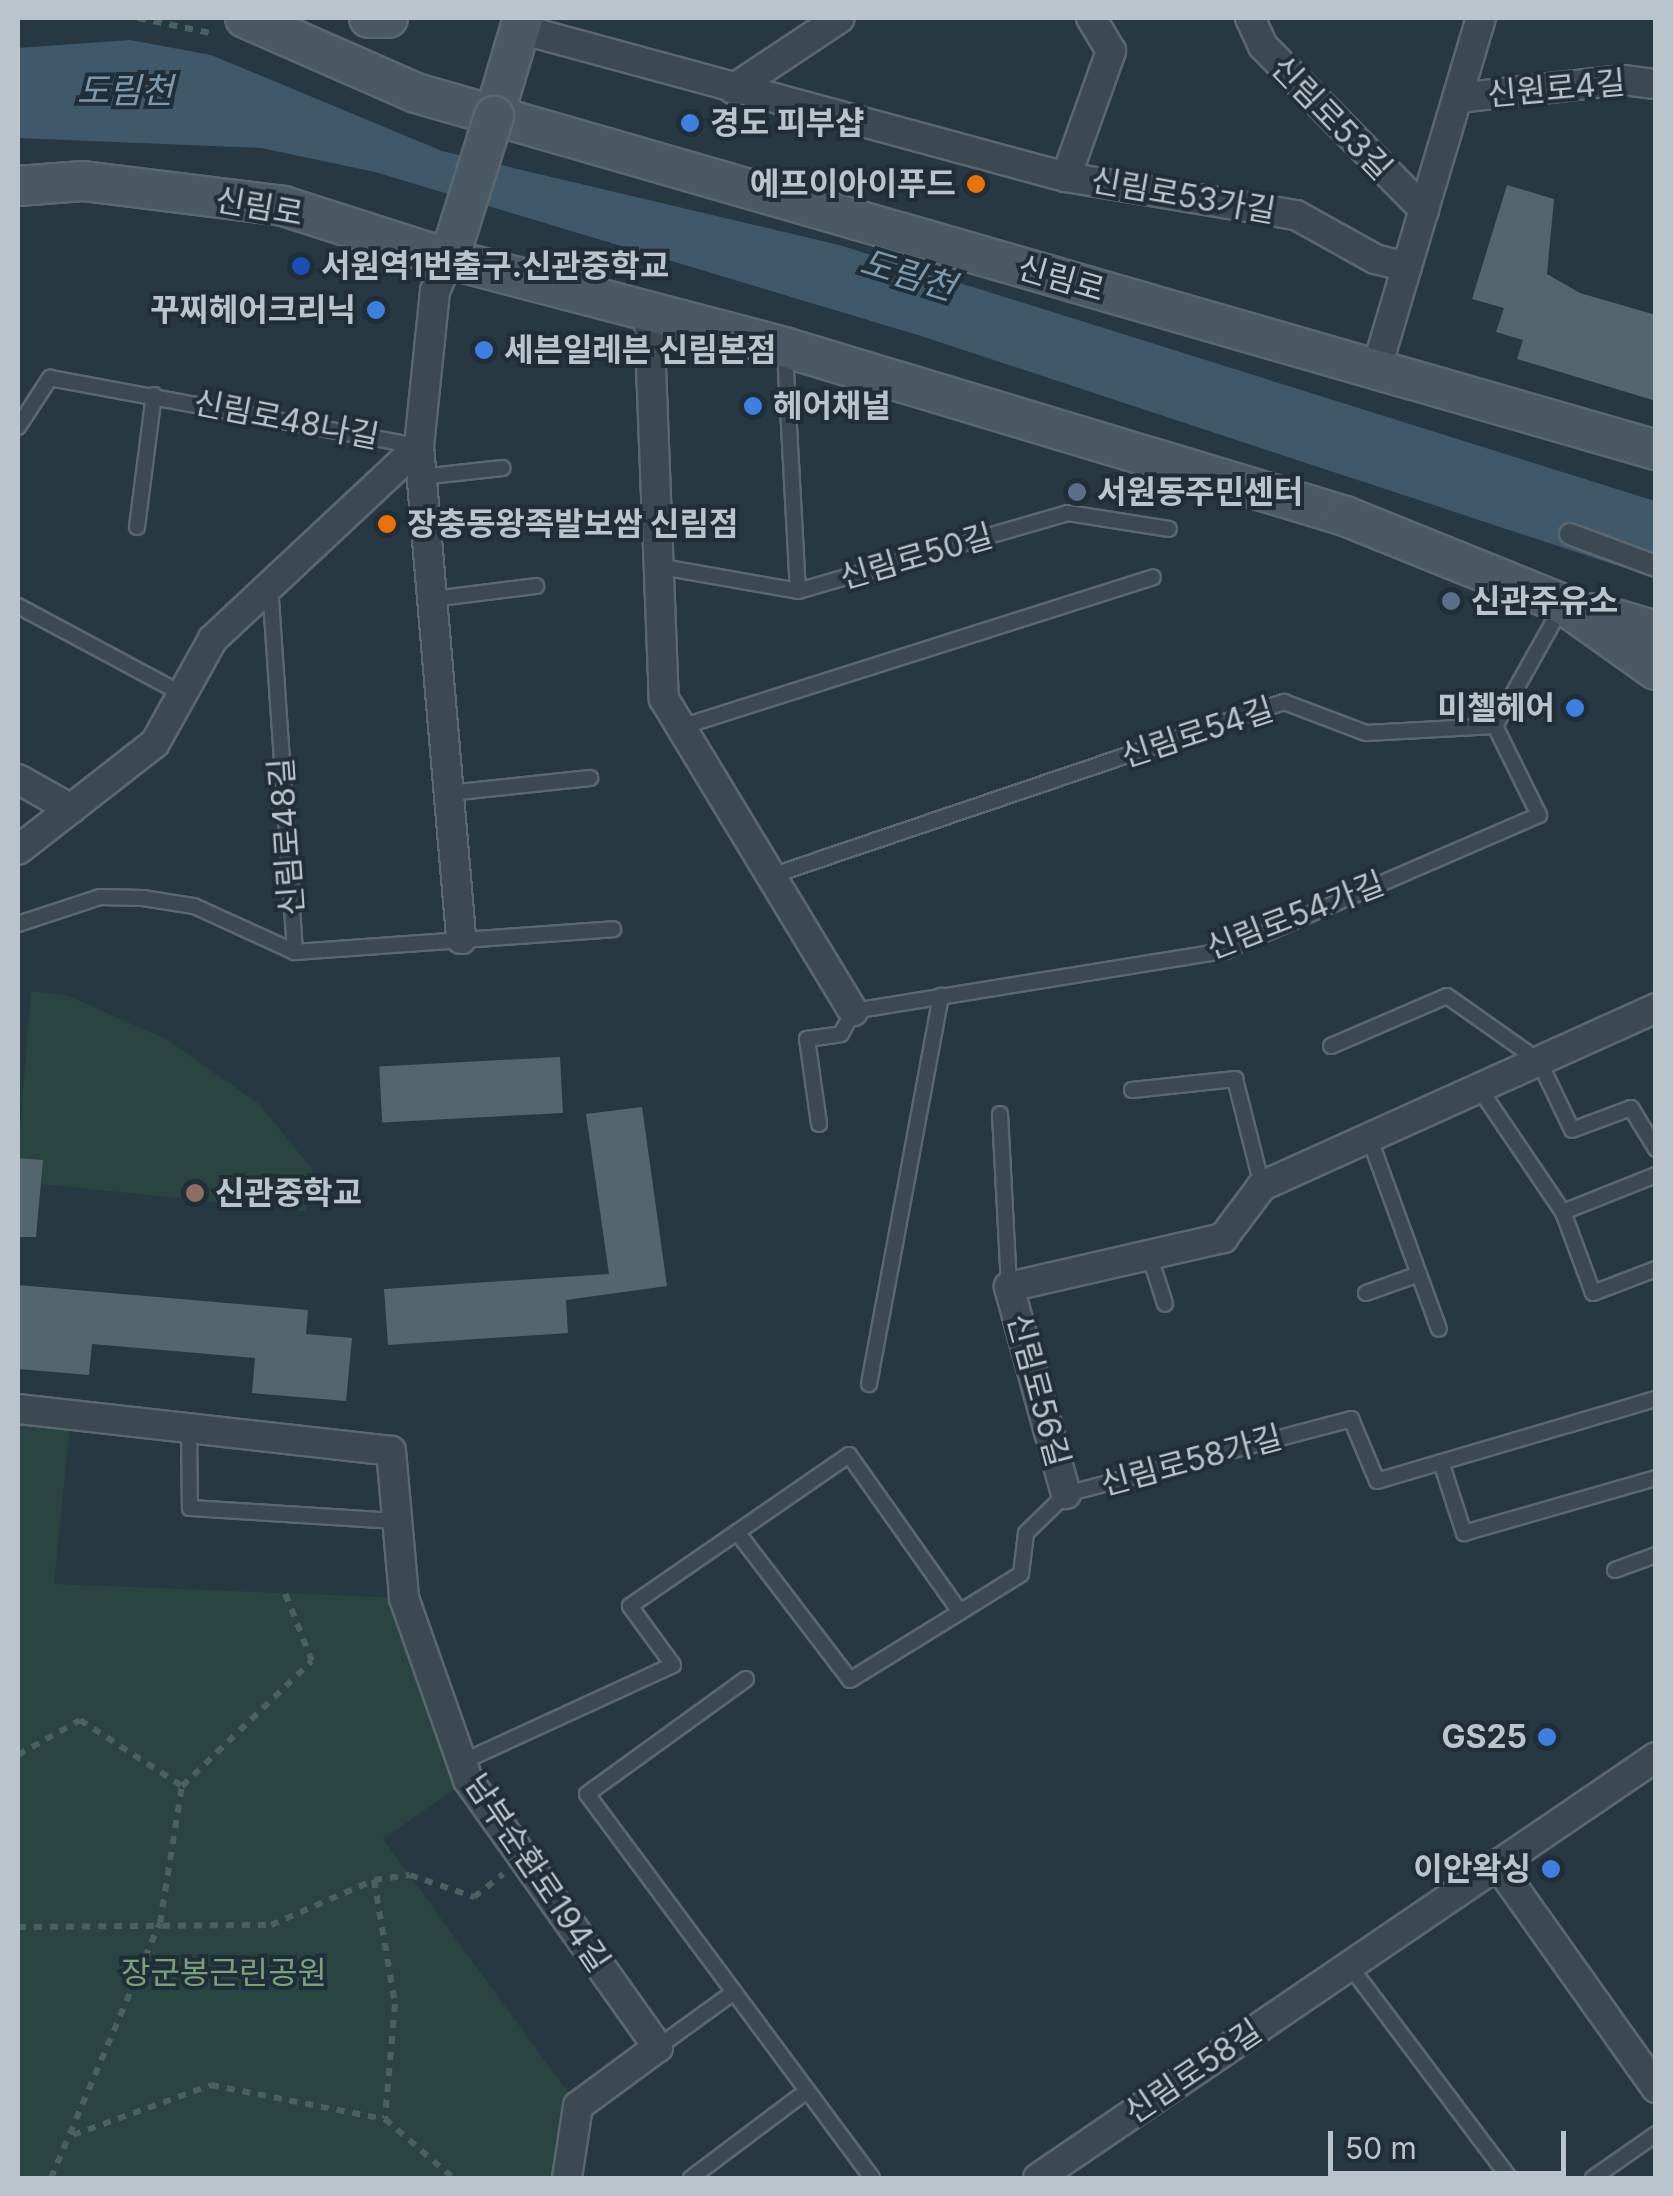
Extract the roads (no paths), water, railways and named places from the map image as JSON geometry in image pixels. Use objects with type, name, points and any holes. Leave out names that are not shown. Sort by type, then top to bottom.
[{"type":"main road","name":"신림로","points":[[245,18],[416,93],[1656,450]]},
{"type":"main road","points":[[370,18],[388,18]]},
{"type":"main road","points":[[449,259],[521,23]]},
{"type":"main road","name":"신림로","points":[[18,186],[83,181],[284,206],[449,259],[784,347],[1344,516],[1564,604],[1656,670]]},
{"type":"main road","points":[[1564,604],[1656,631]]},
{"type":"street","points":[[733,90],[840,18]]},
{"type":"street","name":"신림로53가길","points":[[1066,177],[1111,51],[1091,18]]},
{"type":"street","name":"신림로53길","points":[[1250,18],[1276,61],[1424,210]]},
{"type":"street","name":"신림로53길","points":[[1376,370],[1481,18]]},
{"type":"street","name":"신림로53가길","points":[[521,23],[733,90],[1066,177],[1296,216],[1375,259],[1408,266]]},
{"type":"street","name":"신원로4길","points":[[1458,98],[1623,80],[1656,84]]},
{"type":"street","points":[[449,259],[435,291],[419,446],[461,939]]},
{"type":"street","points":[[649,314],[662,567],[664,699],[853,1011]]},
{"type":"street","points":[[18,850],[155,744],[213,639],[419,446]]},
{"type":"street","points":[[1570,534],[1656,566]]},
{"type":"street","points":[[18,780],[71,808]]},
{"type":"street","name":"신림로56길","points":[[1066,1494],[1009,1287],[1151,1260],[1223,1238],[1262,1186],[1656,1008]]},
{"type":"street","name":"남부순환로194길","points":[[18,1410],[391,1450],[404,1598],[462,1762],[524,1858],[658,2047]]},
{"type":"street","name":"신림로58길","points":[[1038,2178],[1497,1864],[1651,1769]]},
{"type":"street","points":[[1497,1864],[1656,2088]]},
{"type":"street","points":[[568,2178],[578,2106],[658,2047]]},
{"type":"lane","points":[[784,347],[798,591]]},
{"type":"lane","name":"신림로48나길","points":[[18,427],[50,378],[419,446]]},
{"type":"lane","name":"신림로48나길","points":[[137,526],[154,395]]},
{"type":"lane","points":[[421,477],[502,468]]},
{"type":"lane","name":"신림로50길","points":[[662,567],[798,591],[1068,513],[1169,529]]},
{"type":"lane","points":[[681,726],[1153,577]]},
{"type":"lane","name":"신림로48길","points":[[270,584],[295,952],[613,929]]},
{"type":"lane","points":[[432,599],[536,586]]},
{"type":"lane","points":[[1495,726],[1564,604]]},
{"type":"lane","points":[[18,606],[182,694]]},
{"type":"lane","name":"신림로54길","points":[[772,876],[1284,702],[1366,733],[1495,726]]},
{"type":"lane","name":"신림로54가길","points":[[853,1011],[1224,951],[1539,815],[1495,726]]},
{"type":"lane","points":[[448,793],[590,778]]},
{"type":"lane","points":[[18,924],[100,897],[143,898],[194,906],[295,952]]},
{"type":"lane","points":[[869,1384],[941,996]]},
{"type":"lane","points":[[1331,1046],[1447,996],[1539,1060],[1572,1130],[1631,1108],[1656,1150]]},
{"type":"lane","points":[[820,1124],[807,1040],[841,1034],[853,1011]]},
{"type":"lane","points":[[1132,1090],[1235,1079],[1262,1186]]},
{"type":"lane","points":[[1479,1088],[1563,1212],[1593,1293],[1656,1268]]},
{"type":"lane","name":"신림로56길","points":[[1000,1114],[1009,1287]]},
{"type":"lane","points":[[1369,1138],[1439,1328]]},
{"type":"lane","points":[[1563,1212],[1656,1174]]},
{"type":"lane","points":[[1151,1260],[1166,1304]]},
{"type":"lane","points":[[1366,1293],[1419,1274]]},
{"type":"lane","name":"신림로58가길","points":[[737,1532],[850,1680],[1021,1574],[1026,1532],[1066,1494],[1352,1419],[1377,1481],[1656,1399]]},
{"type":"lane","points":[[189,1429],[190,1508],[397,1522]]},
{"type":"lane","points":[[462,1762],[672,1665],[630,1606],[849,1455],[960,1612]]},
{"type":"lane","points":[[1441,1462],[1464,1533],[1656,1478]]},
{"type":"lane","points":[[1614,1570],[1656,1555]]},
{"type":"lane","points":[[746,1679],[587,1794],[872,2178]]},
{"type":"lane","points":[[1349,1966],[1509,2178]]},
{"type":"lane","points":[[658,2047],[734,1992]]},
{"type":"lane","points":[[692,2178],[807,2091]]},
{"type":"lane","points":[[1593,2178],[1656,2134]]},
{"type":"water","name":"도림천","points":[[130,40],[211,55],[442,151],[839,245],[1655,501],[1655,578],[918,335],[375,172],[261,148],[18,138],[18,48]]},
{"type":"place","name":"경도 피부샵","points":[[690,123]]},
{"type":"place","name":"에프이아이푸드","points":[[976,184]]},
{"type":"place","name":"서원역1번출구.신관중학교","points":[[301,266]]},
{"type":"place","name":"꾸찌헤어크리닉","points":[[376,310]]},
{"type":"place","name":"세븐일레븐 신림본점","points":[[484,350]]},
{"type":"place","name":"헤어채널","points":[[753,406]]},
{"type":"place","name":"서원동주민센터","points":[[1077,492]]},
{"type":"place","name":"장충동왕족발보쌈 신림점","points":[[387,524]]},
{"type":"place","name":"신관주유소","points":[[1451,601]]},
{"type":"place","name":"미첼헤어","points":[[1575,708]]},
{"type":"place","name":"신관중학교","points":[[195,1193]]},
{"type":"place","name":"GS25","points":[[1547,1737]]},
{"type":"place","name":"이안왁싱","points":[[1551,1869]]},
{"type":"park label","name":"장군봉근린공원","points":[[224,1973]]}]
